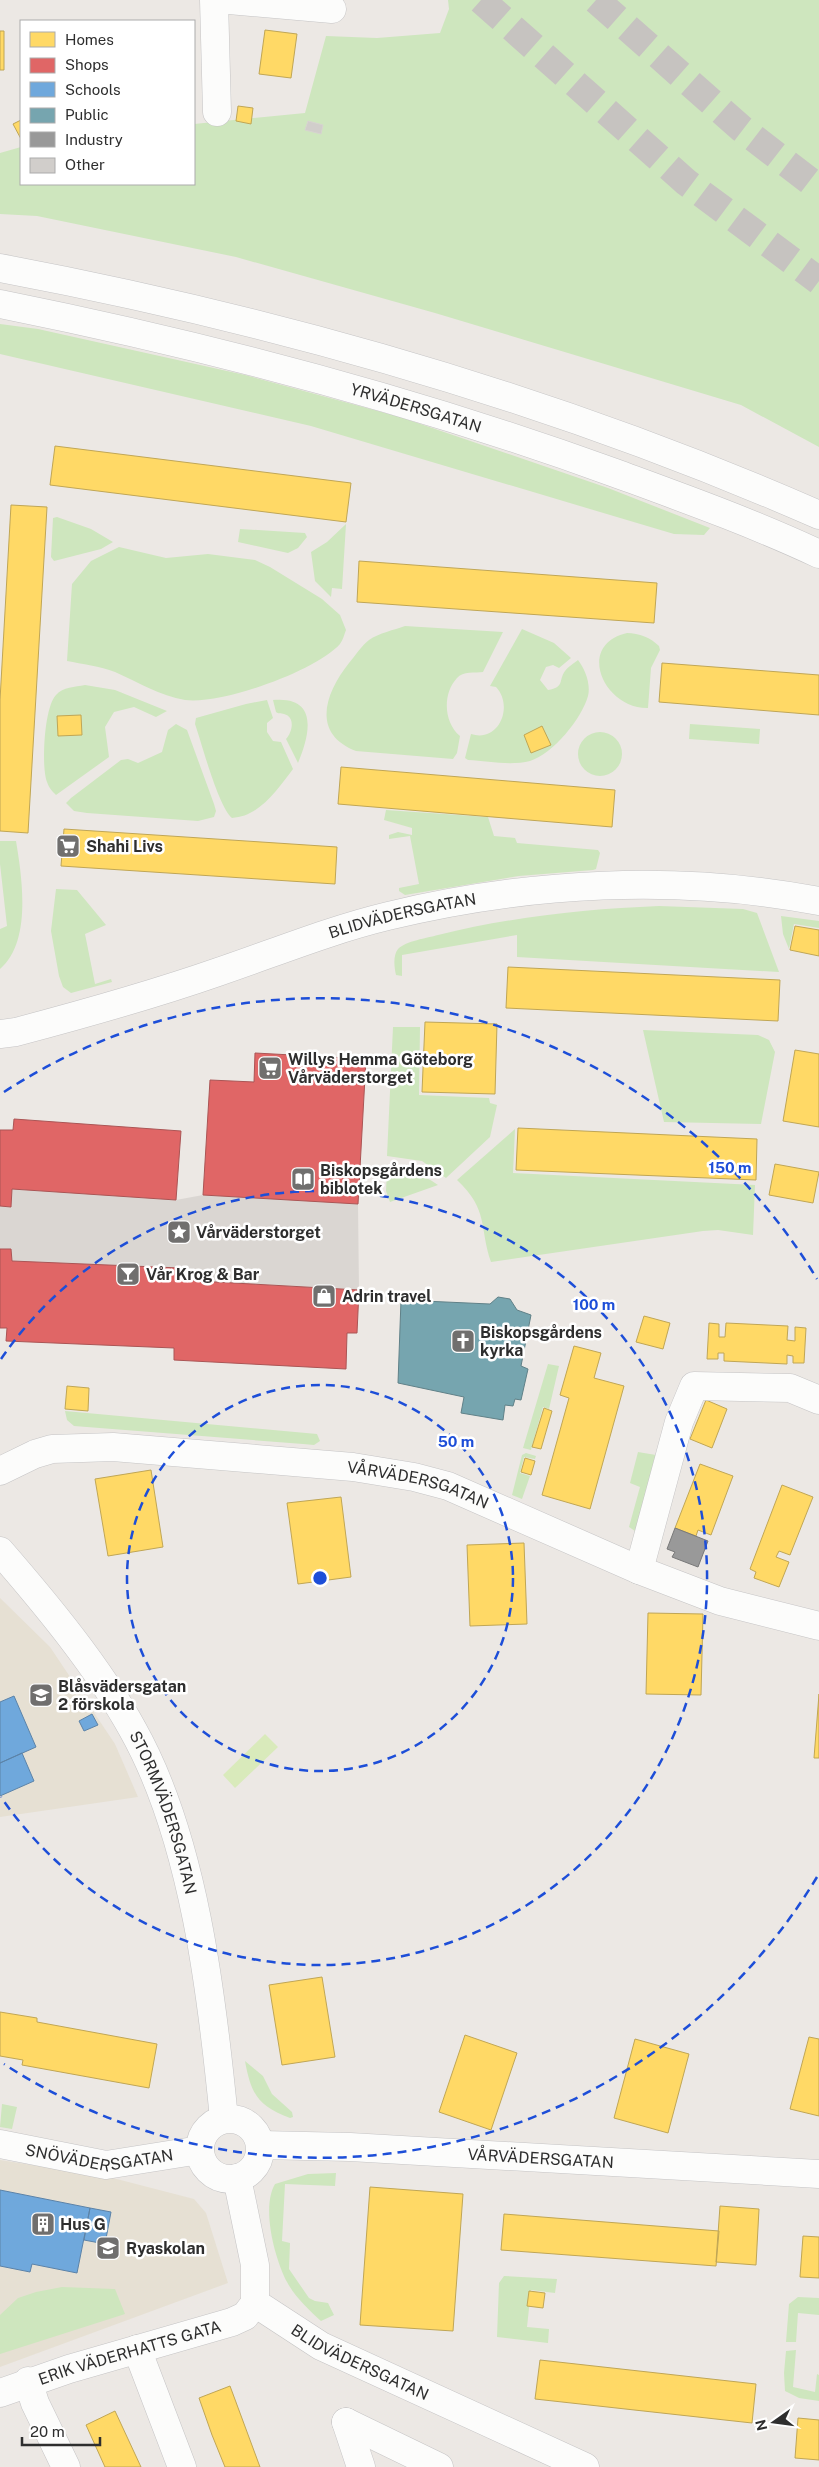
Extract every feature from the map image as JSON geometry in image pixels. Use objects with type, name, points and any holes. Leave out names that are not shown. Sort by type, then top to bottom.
[{"type":"street","points":[[214,0],[217,112]]},
{"type":"street","points":[[229,0],[332,9]]},
{"type":"street","points":[[0,268],[78,283],[246,321],[345,347],[470,384],[644,444],[819,515]]},
{"type":"street","name":"YRVÄDERSGATAN","points":[[0,304],[173,341],[273,365],[400,401],[497,431],[639,482],[819,554]]},
{"type":"street","name":"BLIDVÄDERSGATAN","points":[[0,1034],[16,1032],[133,1000],[387,916],[485,898],[552,888],[663,885],[774,892],[819,901]]},
{"type":"street","points":[[639,1570],[679,1422],[694,1386],[790,1388],[819,1400]]},
{"type":"street","name":"VÅRVÄDERSGATAN","points":[[0,1471],[34,1454],[52,1449],[113,1447],[353,1467],[414,1477],[448,1486],[639,1570],[720,1601],[819,1626]]},
{"type":"street","name":"STORMVÄDERSGATAN","points":[[0,1551],[31,1586],[100,1679],[134,1730],[162,1794],[190,1887],[208,1989],[224,2119]]},
{"type":"street","points":[[236,2118],[246,2122],[254,2130],[261,2145],[259,2160],[255,2166],[237,2178],[222,2178],[209,2170],[204,2164],[200,2150],[204,2132],[213,2124],[224,2119],[236,2118]]},
{"type":"street","name":"SNÖVÄDERSGATAN","points":[[0,2144],[106,2165],[200,2150]]},
{"type":"street","name":"VÅRVÄDERSGATAN","points":[[261,2145],[360,2148],[819,2174]]},
{"type":"street","points":[[237,2178],[255,2265],[255,2303]]},
{"type":"street","name":"BLIDVÄDERSGATAN","points":[[255,2303],[321,2346],[585,2467]]},
{"type":"street","name":"ERIK VÄDERHATTS GATA","points":[[0,2393],[28,2381],[232,2322],[246,2316],[255,2303]]},
{"type":"street","points":[[137,2349],[182,2467]]},
{"type":"street","points":[[28,2381],[35,2403],[66,2467]]},
{"type":"street","points":[[361,2467],[346,2422],[439,2467]]},
{"type":"shaded area","name":"Vårväderstorget","points":[[12,1189],[176,1200],[203,1195],[358,1204],[359,1290],[180,1280],[180,1268],[12,1261],[11,1249],[0,1249],[0,1206],[11,1207]]},
{"type":"shaded area","name":"Blåsvädersgatan 2 förskola","points":[[0,1598],[50,1647],[115,1744],[138,1797],[0,1817]]},
{"type":"shaded area","name":"Ryaskolan","points":[[0,2160],[109,2177],[194,2199],[206,2213],[228,2283],[0,2367]]},
{"type":"green space","points":[[448,0],[819,0],[819,447],[741,405],[435,313],[236,257],[37,216],[0,214],[0,153],[20,147],[20,185],[195,185],[195,124],[305,113],[326,36],[377,38],[440,33],[449,9]]},
{"type":"green space","points":[[0,324],[38,329],[245,375],[400,417],[608,488],[710,528],[704,535],[674,534],[311,426],[0,354]]},
{"type":"green space","points":[[57,517],[91,529],[113,542],[101,549],[54,561],[51,557],[53,518]]},
{"type":"green space","points":[[346,524],[342,589],[332,588],[331,597],[315,581],[311,552],[327,542]]},
{"type":"green space","points":[[240,529],[305,533],[307,537],[298,548],[288,553],[238,542]]},
{"type":"green space","points":[[119,547],[166,558],[208,554],[255,560],[322,599],[340,615],[346,630],[343,639],[328,654],[290,675],[244,692],[201,700],[176,698],[158,692],[115,672],[67,661],[72,584],[91,561]]},
{"type":"green space","points":[[405,626],[503,632],[483,672],[466,673],[460,676],[449,692],[447,700],[448,716],[451,724],[460,736],[457,753],[453,759],[356,751],[342,743],[332,734],[328,723],[327,711],[334,686],[366,642]]},
{"type":"green space","points":[[522,629],[554,643],[571,658],[559,668],[553,665],[546,667],[540,680],[548,690],[559,685],[565,671],[578,660],[588,682],[589,691],[585,705],[565,734],[539,757],[530,761],[515,763],[468,760],[465,758],[471,734],[481,735],[489,733],[501,721],[504,704],[496,687],[490,686]]},
{"type":"green space","points":[[627,633],[644,636],[659,646],[660,650],[651,668],[648,708],[632,706],[619,698],[608,688],[602,675],[599,662],[602,650],[611,640]]},
{"type":"green space","points":[[85,685],[115,690],[167,711],[156,717],[134,707],[114,712],[105,727],[109,757],[56,795],[48,784],[44,764],[46,724],[49,712],[52,702],[59,692]]},
{"type":"green space","points":[[267,700],[273,718],[267,723],[267,732],[273,741],[281,742],[293,769],[267,801],[251,813],[232,818],[221,801],[216,788],[195,724],[196,718]]},
{"type":"green space","points":[[273,700],[288,700],[298,704],[304,711],[307,719],[306,740],[298,763],[286,739],[292,725],[290,718],[276,712]]},
{"type":"green space","points":[[176,724],[187,730],[214,804],[216,811],[214,817],[198,821],[87,813],[74,811],[66,803],[121,760],[128,759],[138,763],[162,752],[168,730]]},
{"type":"green space","points":[[690,724],[760,729],[759,744],[689,739]]},
{"type":"green space","points":[[604,732],[616,738],[621,745],[621,763],[616,770],[609,775],[596,776],[588,773],[581,766],[578,750],[581,742],[588,735]]},
{"type":"green space","points":[[386,810],[488,817],[494,836],[515,838],[517,843],[598,850],[600,853],[596,869],[593,870],[519,876],[405,895],[399,891],[399,888],[419,884],[410,836],[389,839],[389,835],[398,832],[412,835],[412,828],[384,820]]},
{"type":"green space","points":[[0,841],[16,841],[21,872],[22,908],[21,926],[17,943],[10,957],[0,969],[0,929],[7,926],[0,864]]},
{"type":"green space","points":[[56,889],[77,890],[106,925],[85,934],[95,984],[111,979],[112,982],[71,993],[63,987],[59,976],[51,931]]},
{"type":"green space","points":[[659,906],[743,909],[757,913],[779,972],[517,957],[517,935],[402,955],[402,976],[396,975],[394,961],[396,952],[402,946],[417,940],[520,919],[603,909]]},
{"type":"green space","points":[[781,916],[819,921],[819,928],[794,924],[789,949],[783,934]]},
{"type":"green space","points":[[393,1027],[420,1027],[419,1095],[489,1098],[490,1103],[497,1105],[490,1137],[446,1178],[422,1161],[387,1156]]},
{"type":"green space","points":[[643,1030],[758,1035],[769,1040],[775,1052],[761,1124],[664,1122]]},
{"type":"green space","points":[[515,1129],[513,1173],[755,1185],[753,1235],[718,1230],[703,1231],[491,1262],[479,1210],[467,1191],[457,1180]]},
{"type":"green space","points":[[387,1171],[414,1174],[438,1185],[390,1202],[386,1191]]},
{"type":"green space","points":[[548,1364],[559,1366],[549,1409],[543,1407],[531,1450],[523,1448]]},
{"type":"green space","points":[[65,1411],[317,1434],[320,1441],[314,1445],[74,1426],[67,1420]]},
{"type":"green space","points":[[638,1452],[656,1455],[632,1552],[630,1551],[635,1531],[629,1527],[640,1487],[630,1483]]},
{"type":"green space","points":[[526,1453],[536,1456],[535,1459],[524,1457],[520,1473],[530,1476],[522,1499],[512,1495],[522,1455]]},
{"type":"green space","points":[[265,1734],[278,1747],[235,1788],[223,1775]]},
{"type":"green space","points":[[245,2061],[263,2076],[272,2094],[292,2112],[293,2117],[290,2118],[270,2109],[263,2103],[253,2090]]},
{"type":"green space","points":[[2,2104],[17,2107],[12,2129],[0,2127]]},
{"type":"green space","points":[[336,2173],[335,2186],[285,2184],[282,2241],[290,2243],[289,2269],[309,2298],[328,2303],[334,2315],[321,2321],[294,2293],[282,2272],[271,2233],[269,2206],[275,2184],[308,2174]]},
{"type":"green space","points":[[504,2276],[557,2279],[555,2293],[531,2290],[527,2327],[549,2329],[548,2343],[497,2337],[499,2283]]},
{"type":"green space","points":[[62,2287],[115,2289],[125,2314],[0,2354],[0,2315],[18,2298]]},
{"type":"green space","points":[[798,2297],[819,2298],[819,2315],[798,2313],[796,2342],[786,2342],[789,2304]]},
{"type":"green space","points":[[796,2350],[793,2387],[815,2392],[817,2374],[819,2375],[819,2401],[799,2398],[785,2391],[786,2351]]},
{"type":"building: Homes","points":[[265,30],[297,34],[291,78],[259,74]]},
{"type":"building: Homes","points":[[0,31],[4,31],[4,70],[0,70]]},
{"type":"building: Homes","points":[[238,106],[253,108],[251,124],[236,121]]},
{"type":"building: Homes","points":[[20,120],[20,137],[13,124]]},
{"type":"building: Homes","points":[[55,446],[351,483],[346,522],[50,485]]},
{"type":"building: Homes","points":[[11,505],[47,507],[28,833],[0,831],[0,700]]},
{"type":"building: Homes","points":[[359,561],[657,583],[654,623],[357,602]]},
{"type":"building: Homes","points":[[662,663],[819,675],[819,715],[659,702]]},
{"type":"building: Homes","points":[[81,715],[82,735],[58,736],[57,716]]},
{"type":"building: Homes","points":[[542,726],[551,745],[531,753],[524,735]]},
{"type":"building: Homes","points":[[341,767],[615,790],[612,827],[338,804]]},
{"type":"building: Homes","points":[[64,829],[337,847],[335,884],[61,866]]},
{"type":"building: Homes","points":[[795,926],[819,930],[819,956],[790,950]]},
{"type":"building: Homes","points":[[508,967],[780,980],[778,1021],[506,1008]]},
{"type":"building: Homes","points":[[425,1022],[497,1024],[495,1094],[422,1092]]},
{"type":"building: Homes","points":[[795,1050],[819,1054],[819,1127],[783,1121]]},
{"type":"building: Homes","points":[[518,1128],[757,1139],[756,1180],[516,1170]]},
{"type":"building: Homes","points":[[775,1164],[819,1172],[813,1203],[769,1195]]},
{"type":"building: Homes","points":[[644,1316],[670,1323],[663,1349],[636,1342]]},
{"type":"building: Homes","points":[[709,1323],[719,1324],[719,1337],[725,1337],[726,1323],[788,1326],[787,1340],[795,1341],[795,1327],[806,1328],[804,1363],[793,1363],[793,1356],[787,1355],[787,1364],[724,1361],[724,1353],[718,1353],[718,1359],[707,1359]]},
{"type":"building: Homes","points":[[574,1346],[601,1353],[594,1378],[624,1386],[590,1509],[542,1495],[569,1398],[560,1395]]},
{"type":"building: Homes","points":[[67,1386],[89,1388],[88,1411],[65,1409]]},
{"type":"building: Homes","points":[[706,1400],[727,1409],[712,1448],[690,1439]]},
{"type":"building: Homes","points":[[544,1408],[552,1411],[541,1449],[532,1447]]},
{"type":"building: Homes","points":[[525,1458],[535,1461],[531,1475],[521,1472]]},
{"type":"building: Homes","points":[[700,1464],[733,1476],[711,1535],[698,1530],[696,1536],[675,1528]]},
{"type":"building: Homes","points":[[151,1470],[163,1547],[108,1556],[95,1479]]},
{"type":"building: Homes","points":[[782,1485],[813,1497],[790,1555],[779,1551],[776,1557],[789,1562],[779,1587],[754,1578],[756,1572],[750,1569]]},
{"type":"building: Homes","points":[[341,1497],[351,1577],[298,1584],[287,1503]]},
{"type":"building: Homes","points":[[524,1543],[527,1624],[470,1626],[467,1545]]},
{"type":"building: Homes","points":[[648,1613],[703,1614],[701,1695],[646,1694]]},
{"type":"building: Homes","points":[[819,1694],[819,1758],[814,1758]]},
{"type":"building: Homes","points":[[322,1977],[335,2057],[282,2065],[269,1985]]},
{"type":"building: Homes","points":[[0,2012],[37,2018],[37,2022],[157,2044],[149,2088],[22,2065],[23,2060],[0,2056]]},
{"type":"building: Homes","points":[[465,2035],[517,2053],[491,2130],[439,2112]]},
{"type":"building: Homes","points":[[809,2037],[819,2039],[819,2116],[790,2109]]},
{"type":"building: Homes","points":[[635,2039],[689,2054],[668,2133],[614,2118]]},
{"type":"building: Homes","points":[[370,2187],[463,2194],[453,2331],[360,2325]]},
{"type":"building: Homes","points":[[720,2206],[759,2209],[756,2265],[716,2262]]},
{"type":"building: Homes","points":[[504,2214],[719,2231],[716,2266],[501,2250]]},
{"type":"building: Homes","points":[[803,2236],[819,2237],[819,2278],[800,2277]]},
{"type":"building: Homes","points":[[529,2291],[545,2293],[543,2308],[527,2306]]},
{"type":"building: Homes","points":[[540,2360],[756,2384],[752,2423],[535,2399]]},
{"type":"building: Homes","points":[[230,2386],[260,2467],[225,2467],[212,2435],[199,2398]]},
{"type":"building: Homes","points":[[115,2411],[141,2467],[105,2467],[86,2425]]},
{"type":"building: Homes","points":[[798,2418],[819,2420],[819,2460],[795,2458]]},
{"type":"building: Shops","points":[[255,1053],[366,1059],[358,1204],[203,1195],[210,1080],[254,1082]]},
{"type":"building: Shops","points":[[14,1119],[181,1131],[176,1200],[12,1189],[11,1207],[0,1206],[0,1130],[13,1130]]},
{"type":"building: Shops","points":[[0,1249],[11,1249],[12,1261],[180,1268],[180,1280],[359,1290],[357,1333],[347,1333],[346,1369],[174,1360],[174,1348],[6,1341],[7,1328],[0,1328]]},
{"type":"building: Schools","points":[[14,1696],[36,1747],[0,1763],[0,1702]]},
{"type":"building: Schools","points":[[92,1714],[98,1725],[84,1731],[79,1721]]},
{"type":"building: Schools","points":[[22,1753],[34,1781],[0,1796],[0,1763]]},
{"type":"building: Schools","name":"Hus G","points":[[0,2190],[90,2208],[77,2273],[32,2264],[30,2272],[0,2266]]},
{"type":"building: Schools","points":[[90,2208],[111,2212],[105,2244],[84,2240]]},
{"type":"building: Public","name":"Biskopsgårdens kyrka","points":[[498,1297],[510,1299],[517,1310],[531,1315],[521,1366],[528,1369],[521,1400],[515,1399],[513,1406],[505,1405],[503,1420],[461,1413],[464,1397],[398,1383],[401,1300],[490,1304]]},
{"type":"building: Industry","points":[[675,1528],[708,1541],[698,1567],[672,1557],[675,1552],[667,1549]]},
{"type":"building: Other","points":[[308,121],[323,125],[321,134],[305,130]]},
{"type":"tunnel","points":[[481,0],[686,182],[819,281]]},
{"type":"tunnel","points":[[596,0],[742,129],[819,188]]},
{"type":"place","name":"Shahi Livs","points":[[68,846]]},
{"type":"place","name":"Willys Hemma Göteborg Vårväderstorget","points":[[270,1068]]},
{"type":"place","name":"Biskopsgårdens biblotek","points":[[303,1179]]},
{"type":"place","name":"Vårväderstorget","points":[[179,1232]]},
{"type":"place","name":"Vår Krog & Bar","points":[[128,1274]]},
{"type":"place","name":"Adrin travel","points":[[324,1296]]},
{"type":"place","name":"Biskopsgårdens kyrka","points":[[463,1341]]},
{"type":"place","name":"Blåsvädersgatan 2 förskola","points":[[41,1695]]},
{"type":"place","name":"Hus G","points":[[43,2224]]},
{"type":"place","name":"Ryaskolan","points":[[108,2248]]}]
